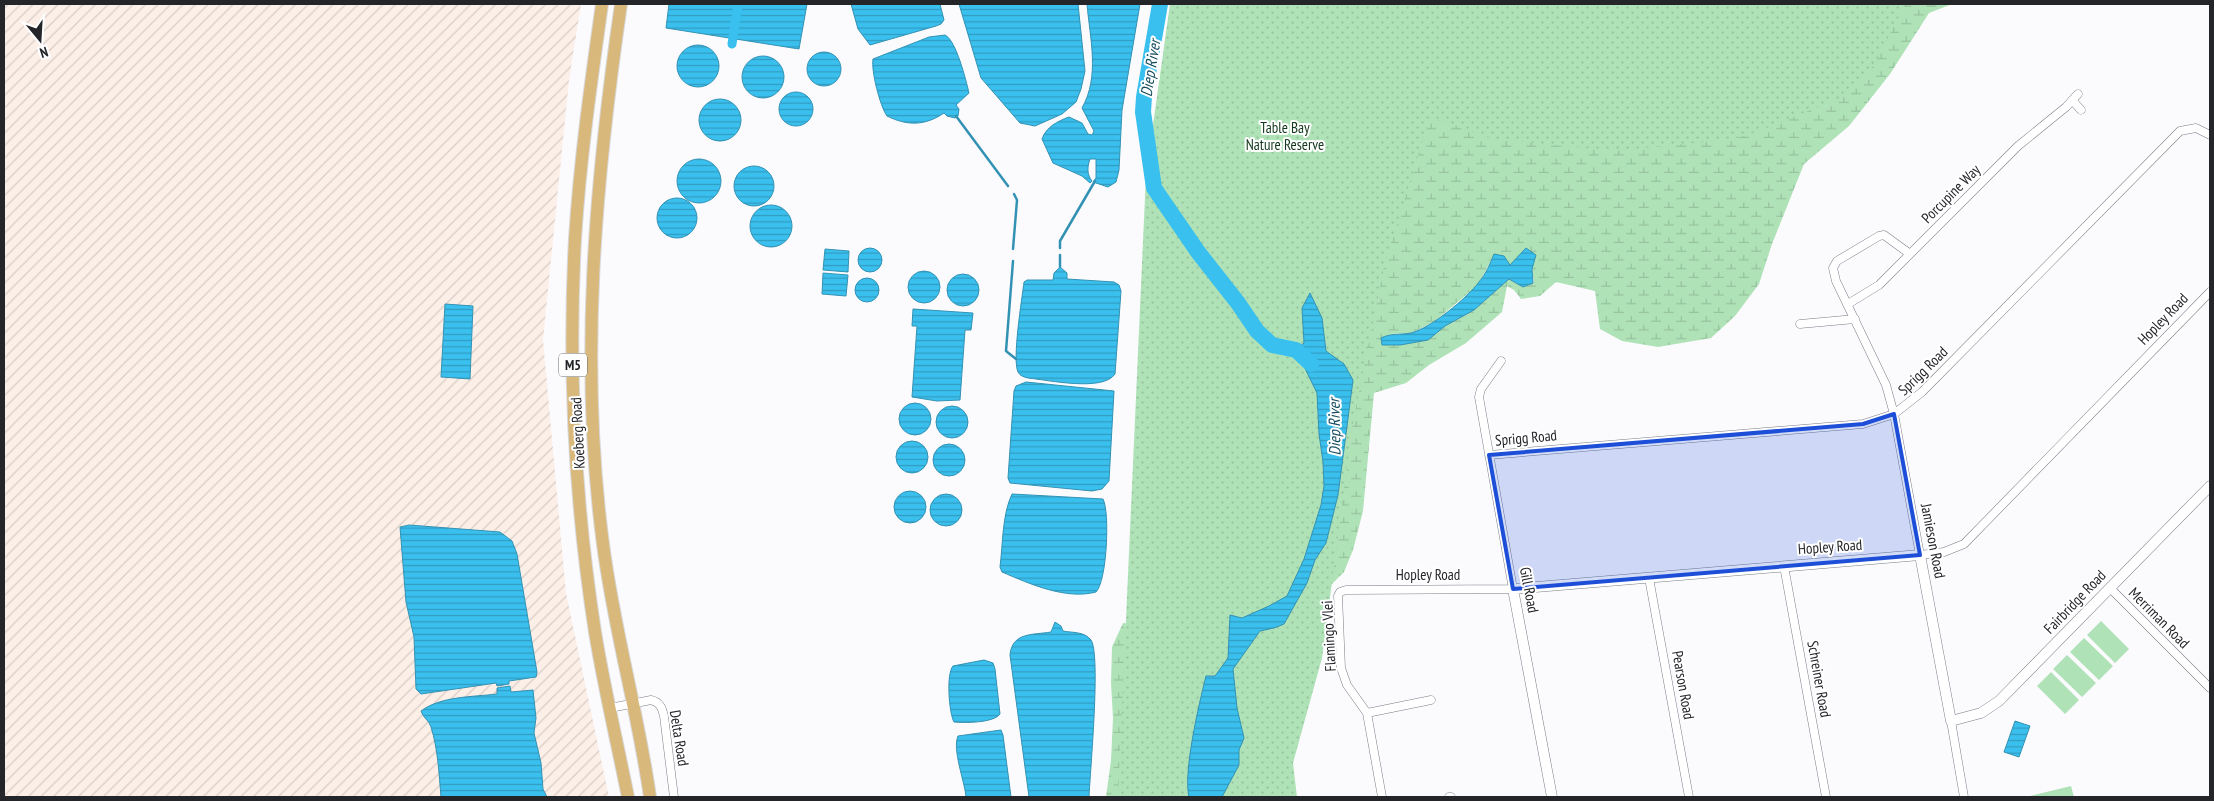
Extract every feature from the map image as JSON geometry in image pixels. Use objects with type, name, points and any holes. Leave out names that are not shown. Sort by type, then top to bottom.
[{"type":"main road","name":"Koeberg Road","points":[[602,4],[585,127],[576,230],[573,363],[576,454],[584,545],[595,632],[628,797]]},
{"type":"main road","name":"Koeberg Road","points":[[621,4],[599,181],[591,303],[594,458],[602,543],[650,797]]},
{"type":"street","name":"Porcupine Way","points":[[1847,301],[1874,290],[2018,146],[2075,97],[2082,110]]},
{"type":"street","name":"Sprigg Road","points":[[1489,455],[1863,424],[1894,414],[1922,392],[2173,137],[2180,131],[2196,128],[2210,135]]},
{"type":"street","name":"Jamieson Road","points":[[1910,254],[1884,235],[1879,236],[1837,261],[1833,266],[1834,274],[1880,371],[1894,414],[1964,797]]},
{"type":"street","name":"Hopley Road","points":[[1346,590],[1513,589],[1944,552],[1964,544],[2210,292]]},
{"type":"street","points":[[1800,324],[1855,318]]},
{"type":"street","name":"Gill Road","points":[[1502,361],[1480,389],[1480,403],[1552,797]]},
{"type":"street","name":"Fairbridge Road","points":[[1951,721],[1981,713],[1999,701],[2210,486]]},
{"type":"street","name":"Schreiner Road","points":[[1784,566],[1826,797]]},
{"type":"street","name":"Pearson Road","points":[[1649,578],[1689,797]]},
{"type":"street","name":"Merriman Road","points":[[2110,588],[2209,683]]},
{"type":"street","name":"Flamingo Vlei","points":[[1346,590],[1340,592],[1338,599],[1342,668],[1347,685],[1367,713],[1382,797]]},
{"type":"street","points":[[1367,713],[1431,700]]},
{"type":"street","name":"Delta Road","points":[[610,708],[654,701],[659,704],[663,710],[674,797]]},
{"type":"highlighted area","points":[[1894,414],[1920,555],[1513,589],[1489,455],[1863,424]]},
{"type":"shaded area","points":[[4,4],[581,4],[569,80],[543,340],[566,593],[609,797],[4,797]]},
{"type":"green space","name":"Table Bay Nature Reserve","points":[[1170,4],[1905,4],[1874,65],[1851,91],[1837,99],[1762,130],[1734,139],[1615,151],[1493,139],[1430,117],[1384,267],[1353,422],[1322,658],[1293,763],[1297,797],[1118,797],[1146,175]]},
{"type":"green space","name":"Table Bay Nature Reserve","points":[[1175,4],[1952,4],[1929,13],[1890,74],[1849,126],[1804,164],[1772,244],[1759,284],[1735,316],[1711,338],[1658,347],[1622,341],[1600,329],[1595,291],[1556,282],[1540,296],[1521,299],[1514,290],[1507,286],[1502,312],[1466,343],[1429,365],[1406,383],[1374,393],[1363,511],[1353,550],[1344,572],[1322,594],[1189,797],[1106,797],[1111,760],[1113,718],[1111,683],[1112,647],[1123,623],[1138,625]],"holes":[[[1494,255],[1510,265],[1532,269],[1534,282],[1519,285],[1509,279],[1474,310],[1445,326],[1428,340],[1389,334],[1412,333],[1435,321],[1478,285]]]},
{"type":"green space","points":[[2101,621],[2129,649],[2115,663],[2087,635]]},
{"type":"green space","points":[[2084,638],[2113,666],[2099,680],[2070,652]]},
{"type":"green space","points":[[2067,655],[2096,683],[2082,697],[2053,669]]},
{"type":"green space","points":[[2051,672],[2079,700],[2065,714],[2037,686]]},
{"type":"green space","points":[[2071,786],[2074,797],[2026,797]]},
{"type":"water","points":[[669,4],[807,4],[799,49],[666,28]]},
{"type":"water","points":[[851,4],[940,4],[944,20],[936,26],[870,45],[858,29]]},
{"type":"water","points":[[959,4],[1078,4],[1085,71],[1076,102],[1062,114],[1035,126],[1020,123],[981,78]]},
{"type":"water","points":[[1087,4],[1140,4],[1122,110],[1119,170],[1116,182],[1108,187],[1093,182],[1096,178],[1096,159],[1090,159],[1089,162],[1088,174],[1092,181],[1090,183],[1082,176],[1053,163],[1042,139],[1049,128],[1069,117],[1082,123],[1088,134],[1092,135],[1094,131],[1082,108],[1088,96],[1092,70]]},
{"type":"water","points":[[945,35],[949,38],[957,52],[969,93],[956,105],[959,109],[958,116],[955,118],[944,113],[923,122],[909,123],[887,116],[873,72],[873,59],[929,37]]},
{"type":"water","points":[[698,45],[713,51],[719,66],[713,81],[698,87],[683,81],[677,66],[683,51]]},
{"type":"water","points":[[824,52],[831,53],[836,57],[840,62],[840,76],[836,81],[831,85],[824,86],[817,85],[812,81],[808,76],[807,69],[808,62],[812,57],[817,53]]},
{"type":"water","points":[[763,56],[778,62],[784,77],[778,92],[763,98],[748,92],[742,77],[748,62]]},
{"type":"water","points":[[796,92],[803,93],[808,97],[812,102],[812,116],[808,121],[803,125],[796,126],[789,125],[784,121],[780,116],[779,109],[780,102],[784,97],[789,93]]},
{"type":"water","points":[[720,99],[735,105],[741,120],[735,135],[720,141],[705,135],[699,120],[705,105]]},
{"type":"water","points":[[699,159],[711,163],[717,169],[721,181],[717,193],[711,199],[699,203],[687,199],[681,193],[677,181],[681,169],[687,163]]},
{"type":"water","points":[[758,166],[765,169],[771,175],[774,186],[773,194],[765,203],[758,206],[750,206],[743,203],[735,194],[734,182],[737,175],[746,167]]},
{"type":"water","points":[[677,198],[691,204],[697,218],[691,232],[677,238],[663,232],[657,218],[663,204]]},
{"type":"water","points":[[767,205],[775,205],[786,211],[792,226],[786,241],[775,247],[767,247],[756,241],[750,230],[750,222],[756,211]]},
{"type":"water","points":[[870,248],[879,251],[882,260],[879,269],[870,272],[861,269],[858,260],[861,251]]},
{"type":"water","points":[[1526,248],[1536,255],[1532,269],[1533,283],[1523,287],[1509,279],[1474,310],[1445,326],[1428,340],[1400,345],[1382,345],[1381,338],[1385,336],[1411,333],[1419,330],[1448,312],[1481,279],[1488,269],[1494,254],[1504,256],[1510,265]]},
{"type":"water","points":[[825,249],[849,251],[848,272],[823,270]]},
{"type":"water","points":[[1060,267],[1067,273],[1067,279],[1114,282],[1119,285],[1121,291],[1115,374],[1109,379],[1087,384],[1074,384],[1028,378],[1018,372],[1016,355],[1024,282],[1027,280],[1053,280],[1054,273]]},
{"type":"water","points":[[924,271],[930,272],[935,276],[939,281],[939,293],[935,298],[930,302],[924,303],[918,302],[913,298],[909,293],[908,287],[909,281],[913,276],[918,272]]},
{"type":"water","points":[[823,273],[848,275],[846,296],[822,294]]},
{"type":"water","points":[[963,274],[969,275],[974,279],[978,284],[978,296],[974,301],[969,305],[963,306],[957,305],[952,301],[948,296],[947,290],[948,284],[952,279],[957,275]]},
{"type":"water","points":[[867,278],[876,281],[879,290],[876,299],[867,302],[858,299],[855,290],[858,281]]},
{"type":"water","points":[[1310,293],[1322,318],[1326,351],[1344,364],[1353,380],[1338,495],[1326,543],[1315,560],[1307,583],[1284,624],[1260,631],[1233,669],[1237,708],[1244,738],[1239,750],[1239,765],[1222,797],[1189,797],[1188,771],[1190,755],[1206,676],[1215,676],[1228,658],[1230,615],[1242,618],[1287,596],[1304,559],[1321,505],[1324,486],[1317,393],[1296,350],[1304,343],[1302,308]]},
{"type":"water","points":[[445,304],[473,306],[470,379],[441,377]]},
{"type":"water","points":[[913,309],[973,313],[971,330],[965,330],[960,400],[937,401],[912,397],[917,326],[912,326]]},
{"type":"water","points":[[1026,382],[1114,391],[1109,481],[1102,489],[1092,491],[1010,483],[1008,478],[1014,391],[1016,386]]},
{"type":"water","points":[[915,403],[921,404],[926,408],[930,413],[930,425],[926,430],[921,434],[915,435],[909,434],[904,430],[900,425],[899,419],[900,413],[904,408],[909,404]]},
{"type":"water","points":[[952,406],[958,407],[963,411],[967,416],[967,428],[963,433],[958,437],[952,438],[946,437],[941,433],[937,428],[936,422],[937,416],[941,411],[946,407]]},
{"type":"water","points":[[912,441],[918,442],[923,446],[927,451],[927,463],[923,468],[918,472],[912,473],[906,472],[901,468],[897,463],[896,457],[897,451],[901,446],[906,442]]},
{"type":"water","points":[[949,444],[955,445],[960,449],[964,454],[964,466],[960,471],[955,475],[949,476],[943,475],[938,471],[934,466],[933,460],[934,454],[938,449],[943,445]]},
{"type":"water","points":[[910,491],[916,492],[921,496],[925,501],[925,513],[921,518],[916,522],[910,523],[904,522],[899,518],[895,513],[894,507],[895,501],[899,496],[904,492]]},
{"type":"water","points":[[946,494],[952,495],[957,499],[961,504],[961,516],[957,521],[952,525],[946,526],[940,525],[935,521],[931,516],[930,510],[931,504],[935,499],[940,495]]},
{"type":"water","points":[[1012,494],[1103,499],[1107,531],[1105,561],[1103,575],[1096,592],[1073,594],[1048,590],[1002,572],[1000,567],[1003,530],[1006,511]]},
{"type":"water","points":[[409,525],[500,532],[512,541],[517,554],[537,672],[536,677],[509,681],[509,684],[497,686],[496,683],[421,694],[416,689],[414,637],[406,602],[400,527]]},
{"type":"water","points":[[1055,622],[1061,626],[1063,631],[1088,637],[1094,650],[1095,690],[1089,797],[1029,797],[1010,655],[1015,642],[1019,638],[1051,632]]},
{"type":"water","points":[[984,660],[993,663],[995,669],[1000,714],[985,721],[954,722],[949,694],[951,670],[953,666]]},
{"type":"water","points":[[510,686],[511,692],[533,690],[536,718],[534,733],[541,763],[543,789],[547,797],[441,797],[438,762],[433,735],[430,725],[421,711],[438,702],[497,694],[497,688]]},
{"type":"water","points":[[2015,721],[2030,726],[2019,757],[2004,752]]},
{"type":"water","points":[[1001,730],[1011,797],[966,797],[958,757],[958,736]]},
{"type":"waterway","points":[[732,44],[738,4]]},
{"type":"waterway","name":"Diep River","points":[[1160,4],[1143,112],[1154,188],[1198,252],[1238,303],[1257,331],[1272,345],[1296,350],[1311,364]]},
{"type":"waterway","points":[[956,116],[1008,186]]},
{"type":"waterway","points":[[1060,248],[1060,241],[1095,181]]},
{"type":"waterway","points":[[1013,249],[1017,200],[1014,194]]},
{"type":"waterway","points":[[1060,255],[1060,267]]},
{"type":"waterway","points":[[1013,261],[1006,351],[1016,359]]}]
